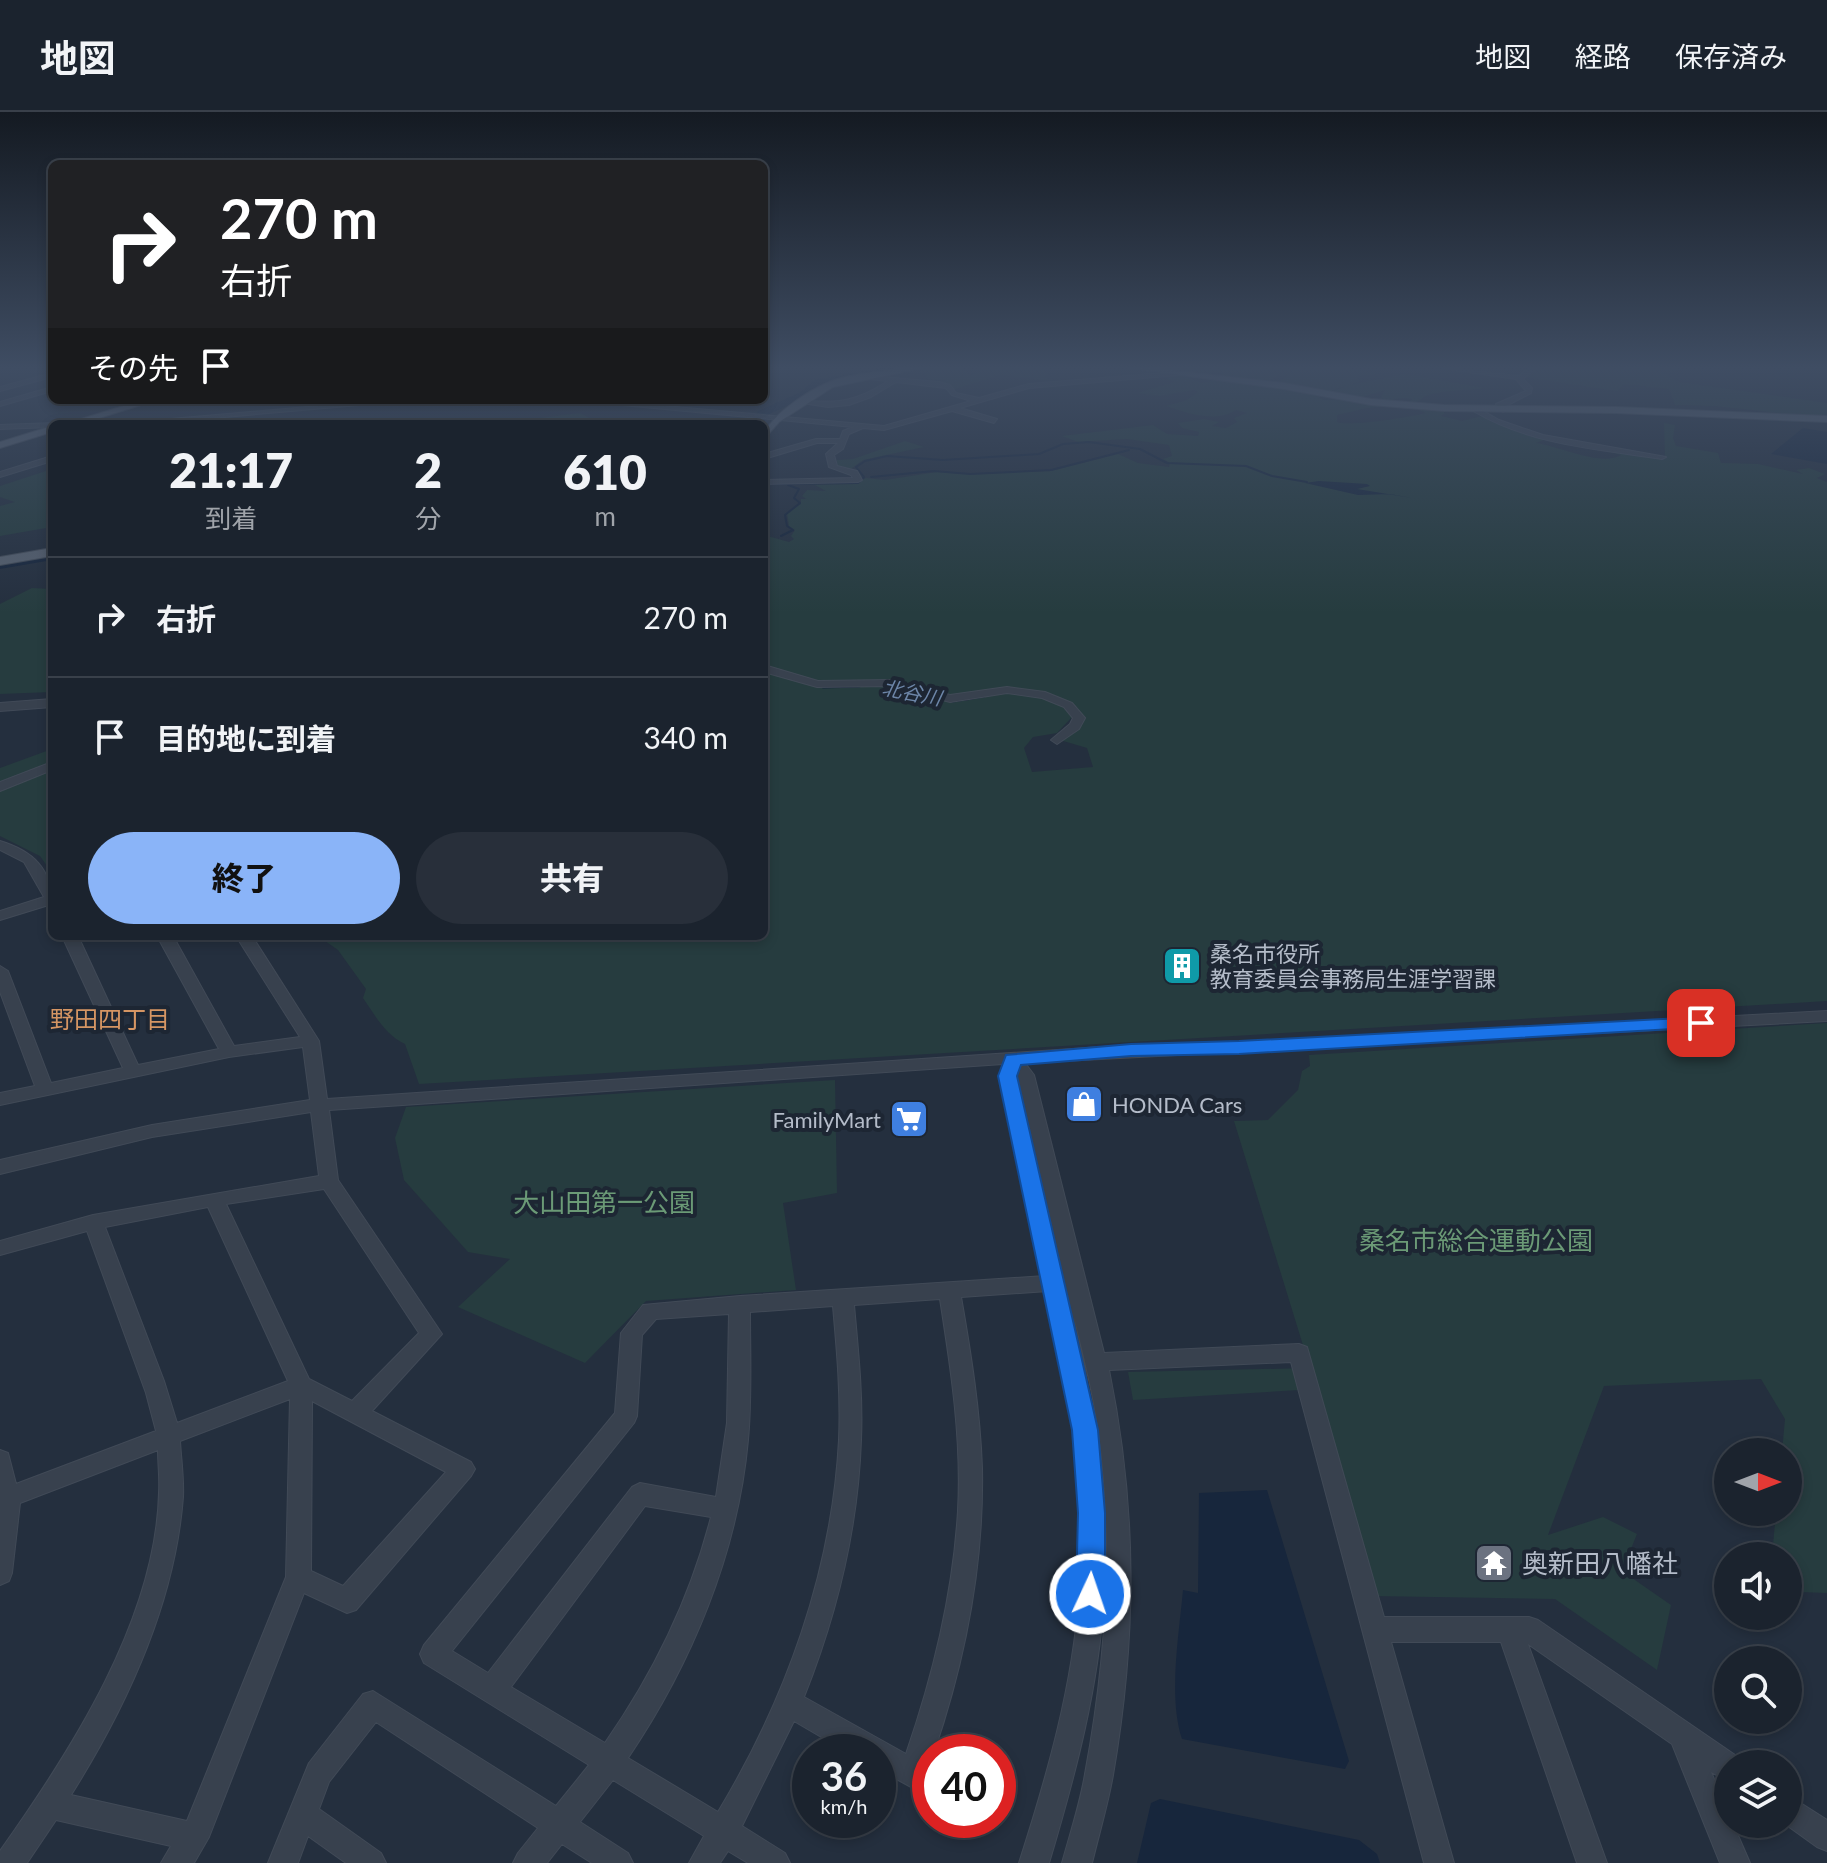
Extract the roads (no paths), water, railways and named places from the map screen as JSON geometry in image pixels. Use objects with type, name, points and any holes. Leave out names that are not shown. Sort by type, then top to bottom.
[{"type":"main road","points":[[0,561],[48,553]]},
{"type":"street","points":[[768,456],[788,450]]},
{"type":"street","points":[[768,482],[857,481],[854,473],[833,467],[830,453],[836,450]]},
{"type":"street","points":[[1621,450],[1662,457]]},
{"type":"street","points":[[0,464],[39,451]]},
{"type":"street","points":[[768,457],[791,460]]},
{"type":"street","points":[[0,475],[48,459]]},
{"type":"street","points":[[768,669],[817,684],[890,683],[950,699],[1007,690],[1045,695],[1068,705],[1079,718],[1075,726],[1057,740]]},
{"type":"street","points":[[0,707],[48,703]]},
{"type":"street","points":[[0,787],[48,768]]},
{"type":"street","points":[[0,845],[29,859],[48,891]]},
{"type":"street","points":[[0,916],[48,899]]},
{"type":"street","points":[[72,940],[132,1070]]},
{"type":"street","points":[[167,940],[229,1052]]},
{"type":"street","points":[[247,940],[311,1041],[329,1181],[431,1334],[355,1413]]},
{"type":"street","points":[[0,971],[44,1087]]},
{"type":"street","points":[[0,1167],[152,1131],[319,1105],[1131,1050],[1260,1047],[1827,1016]]},
{"type":"street","points":[[0,1099],[132,1070],[311,1041]]},
{"type":"street","points":[[1013,1059],[1008,1076],[1085,1430],[1093,1563],[1088,1626],[1077,1692],[1061,1766],[1034,1863]]},
{"type":"street","points":[[1013,1059],[1025,1075],[1096,1362],[1112,1445],[1120,1568],[1110,1701],[1099,1777],[1077,1863]]},
{"type":"street","points":[[0,1248],[93,1222],[329,1181]]},
{"type":"street","points":[[176,1863],[195,1837],[298,1577],[301,1385],[214,1199]]},
{"type":"street","points":[[9,1863],[50,1805],[114,1691],[155,1585],[169,1517],[169,1437],[158,1394],[93,1222]]},
{"type":"street","points":[[775,1863],[433,1654],[626,1416],[632,1333],[650,1311],[1054,1283]]},
{"type":"street","points":[[896,1764],[913,1774],[937,1702],[961,1592],[969,1509],[969,1442],[949,1289]]},
{"type":"street","points":[[704,1863],[765,1756],[823,1606],[843,1521],[851,1415],[843,1297]]},
{"type":"street","points":[[528,1863],[608,1762],[658,1681],[705,1575],[725,1509],[737,1433],[740,1304]]},
{"type":"street","points":[[1096,1362],[1299,1353],[1439,1863]]},
{"type":"street","points":[[9,1497],[301,1385],[463,1469],[347,1601],[298,1577]]},
{"type":"street","points":[[0,1460],[9,1497],[0,1573]]},
{"type":"street","points":[[492,1690],[640,1494],[725,1509]]},
{"type":"street","points":[[1510,1629],[1592,1863]]},
{"type":"street","points":[[1375,1630],[1529,1629],[1714,1757]]},
{"type":"street","points":[[788,1703],[843,1734]]},
{"type":"street","points":[[283,1863],[324,1765],[373,1704],[618,1863]]},
{"type":"street","points":[[1681,1734],[1735,1863]]},
{"type":"street","points":[[50,1805],[195,1837]]},
{"type":"street","points":[[303,1815],[371,1863]]},
{"type":"street","points":[[1802,1819],[1827,1837]]},
{"type":"water","points":[[1776,450],[1827,450],[1827,464],[1771,454]]},
{"type":"water","points":[[1305,483],[1367,484],[1370,486],[1357,489],[1388,494],[1358,495]]},
{"type":"water","points":[[1267,1490],[1349,1761],[1345,1769],[1182,1739],[1176,1704],[1176,1666],[1183,1590],[1198,1593],[1199,1493]]},
{"type":"water","points":[[1160,1799],[1359,1840],[1377,1854],[1380,1863],[1137,1863],[1151,1803]]},
{"type":"waterway","points":[[768,484],[858,483],[864,477],[856,467],[865,461],[887,456],[943,460],[1039,454],[1049,450]]},
{"type":"waterway","points":[[871,477],[934,471],[970,474],[1051,470],[1129,450]]},
{"type":"waterway","points":[[1141,450],[1167,463],[1246,466],[1272,476],[1307,482]]},
{"type":"waterway","points":[[781,536],[793,530],[787,526],[785,515],[800,503],[794,498],[799,489],[788,485]]},
{"type":"waterway","points":[[0,565],[48,557]]},
{"type":"waterway","name":"北谷川","points":[[823,687],[859,686]]},
{"type":"waterway","name":"北谷川","points":[[953,701],[984,696]]},
{"type":"place","name":"桑名市役所 教育委員会事務局生涯学習課","points":[[1182,966]]},
{"type":"place","name":"HONDA Cars","points":[[1084,1104]]},
{"type":"place","name":"FamilyMart","points":[[909,1119]]},
{"type":"place","name":"奥新田八幡社","points":[[1494,1563]]},
{"type":"district","name":"野田四丁目","points":[[110,1018]]},
{"type":"park label","name":"大山田第一公園","points":[[604,1202]]},
{"type":"park label","name":"桑名市総合運動公園","points":[[1476,1240]]}]
